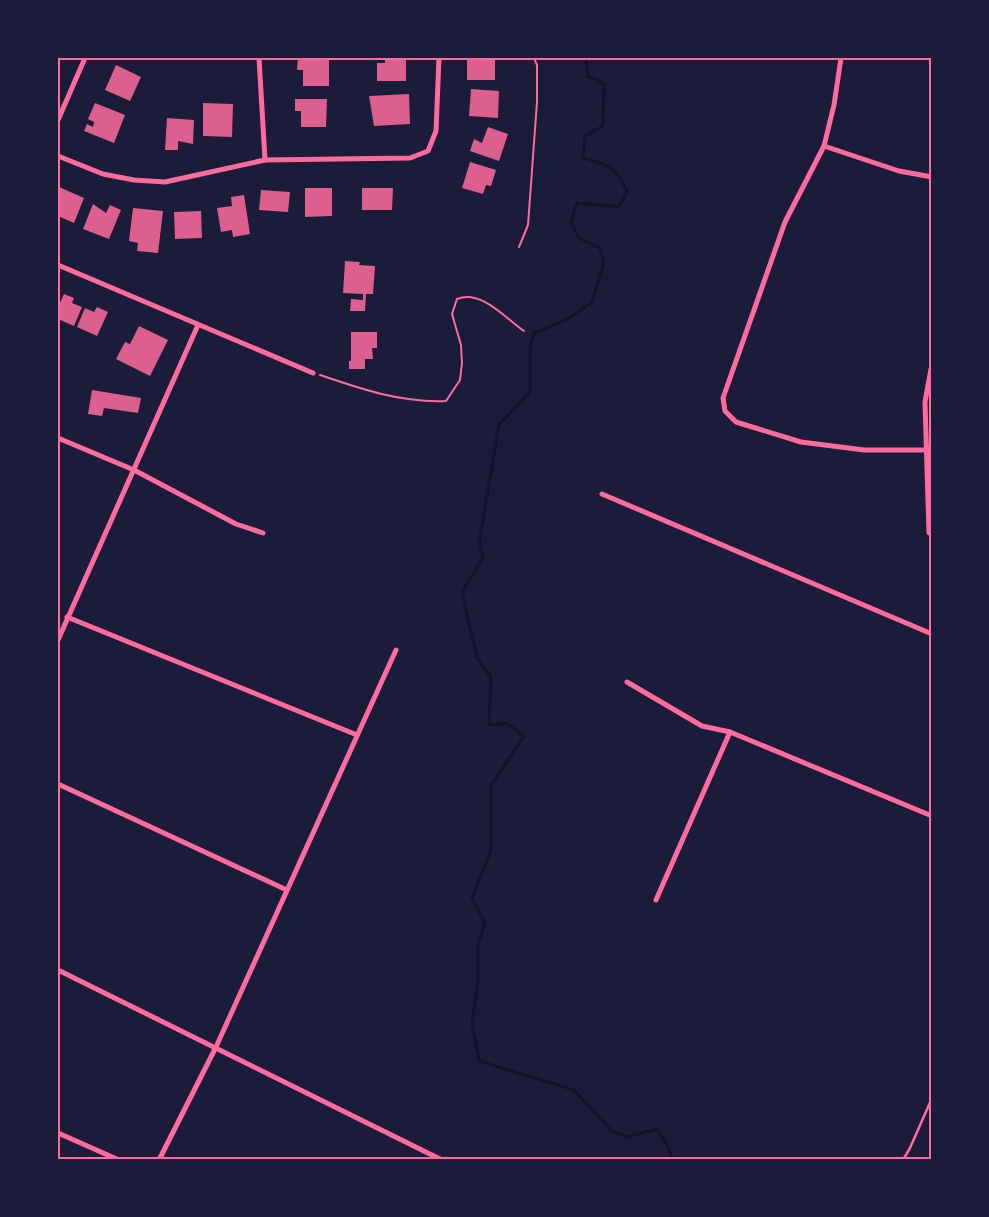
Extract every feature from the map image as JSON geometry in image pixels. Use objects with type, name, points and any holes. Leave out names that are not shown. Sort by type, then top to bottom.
[{"type":"street","points":[[58,120],[86,58]]},
{"type":"street","points":[[260,58],[264,160]]},
{"type":"street","points":[[58,156],[103,174],[134,180],[166,182],[264,160],[410,158],[428,151],[436,131],[439,58]]},
{"type":"street","points":[[841,58],[834,105],[824,146],[785,222],[722,398],[725,411],[736,422],[801,442],[864,450],[932,450]]},
{"type":"street","points":[[824,146],[900,171],[932,177]]},
{"type":"street","points":[[58,265],[312,373]]},
{"type":"street","points":[[58,640],[198,325]]},
{"type":"street","points":[[929,533],[925,402],[931,369]]},
{"type":"street","points":[[58,438],[134,470],[236,524],[264,533]]},
{"type":"street","points":[[602,494],[932,634]]},
{"type":"street","points":[[67,617],[357,735]]},
{"type":"street","points":[[159,1160],[216,1047],[396,650]]},
{"type":"street","points":[[627,682],[702,726],[730,732],[932,816]]},
{"type":"street","points":[[656,900],[730,732]]},
{"type":"street","points":[[58,784],[287,890]]},
{"type":"street","points":[[58,970],[442,1160]]},
{"type":"street","points":[[58,1133],[119,1160]]},
{"type":"lane","points":[[903,1160],[932,1098]]},
{"type":"path","points":[[519,247],[528,225],[537,102],[537,64],[534,58]]},
{"type":"path","points":[[312,373],[376,393],[421,402],[446,400],[460,380],[462,363],[461,345],[452,314],[457,299],[466,295],[482,299],[524,331]]},
{"type":"building","points":[[298,58],[329,59],[329,86],[303,86],[303,70],[297,70]]},
{"type":"building","points":[[385,58],[406,58],[406,81],[377,81],[377,63],[385,63]]},
{"type":"building","points":[[467,58],[495,58],[495,80],[467,80]]},
{"type":"building","points":[[116,65],[141,77],[130,101],[105,90]]},
{"type":"building","points":[[471,89],[499,91],[498,118],[469,116]]},
{"type":"building","points":[[409,94],[410,124],[374,126],[369,96]]},
{"type":"building","points":[[295,99],[327,99],[326,127],[301,127],[301,111],[295,111]]},
{"type":"building","points":[[95,103],[125,115],[114,143],[84,131],[87,124],[93,127],[94,122],[88,119]]},
{"type":"building","points":[[203,103],[233,104],[232,137],[203,136]]},
{"type":"building","points":[[167,118],[194,120],[193,144],[178,141],[178,150],[165,150]]},
{"type":"building","points":[[488,127],[508,134],[499,161],[470,151],[474,139],[482,143]]},
{"type":"building","points":[[470,162],[496,170],[491,186],[486,185],[483,194],[462,188]]},
{"type":"building","points":[[59,187],[84,198],[74,223],[58,216]]},
{"type":"building","points":[[305,188],[332,188],[332,216],[305,217]]},
{"type":"building","points":[[362,188],[393,188],[392,210],[362,210]]},
{"type":"building","points":[[261,190],[290,192],[288,212],[259,210]]},
{"type":"building","points":[[244,195],[250,234],[233,237],[232,230],[221,232],[217,208],[232,206],[231,197]]},
{"type":"building","points":[[93,204],[106,213],[110,205],[121,210],[109,239],[83,229]]},
{"type":"building","points":[[133,208],[163,211],[158,253],[137,251],[138,243],[129,241]]},
{"type":"building","points":[[201,211],[202,238],[175,239],[174,212]]},
{"type":"building","points":[[345,261],[360,262],[359,265],[375,266],[373,294],[366,294],[365,311],[350,311],[351,299],[363,300],[363,294],[343,293]]},
{"type":"building","points":[[64,294],[74,298],[72,303],[82,307],[74,326],[58,319],[58,307]]},
{"type":"building","points":[[97,307],[108,312],[97,336],[77,327],[85,308],[94,312]]},
{"type":"building","points":[[139,326],[168,340],[150,376],[116,359],[125,342],[130,344]]},
{"type":"building","points":[[351,332],[377,332],[377,348],[372,348],[373,359],[365,359],[365,369],[349,369],[349,361],[351,361]]},
{"type":"building","points":[[92,390],[141,398],[138,413],[104,408],[102,416],[88,414]]},
{"type":"waterway","points":[[586,58],[588,77],[597,79],[604,85],[603,126],[585,136],[583,158],[599,162],[611,168],[619,177],[627,192],[619,207],[577,203],[571,222],[579,238],[600,248],[604,262],[592,302],[566,320],[534,333],[530,348],[530,392],[499,425],[479,543],[483,558],[462,592],[477,658],[491,677],[489,725],[506,723],[524,736],[491,786],[491,850],[472,898],[485,923],[478,944],[478,981],[472,1024],[479,1061],[574,1090],[611,1130],[627,1137],[657,1129],[669,1148],[672,1160]]}]
